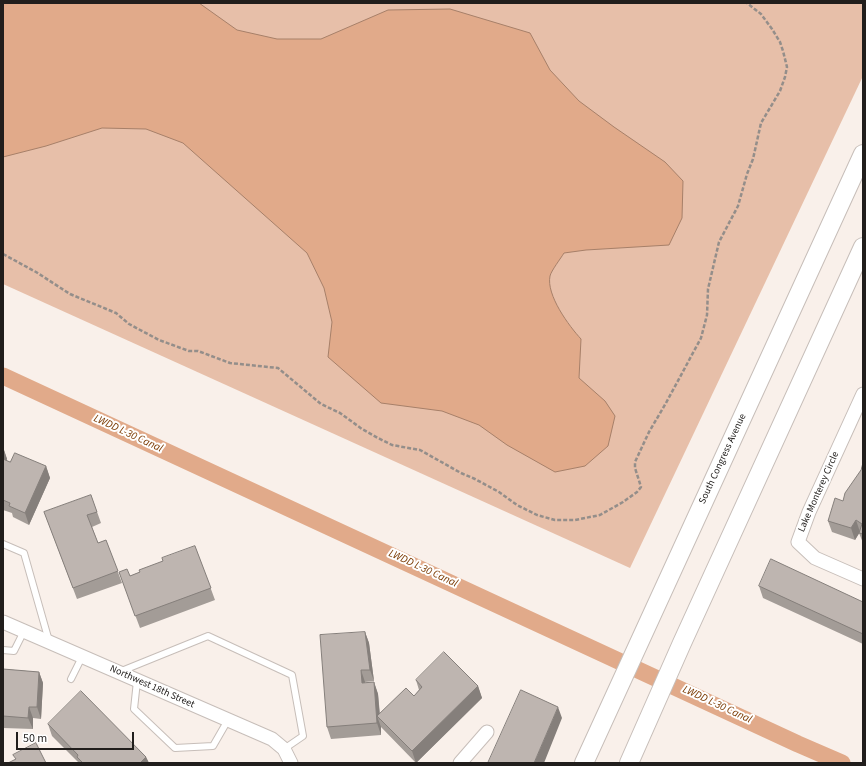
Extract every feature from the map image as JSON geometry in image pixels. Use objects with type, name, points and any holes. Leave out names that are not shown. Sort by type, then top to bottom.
[{"type":"main road","name":"South Congress Avenue","points":[[584,763],[863,154]]},
{"type":"main road","points":[[629,763],[682,643],[863,247]]},
{"type":"street","name":"Lake Monterey Circle","points":[[863,394],[812,506],[798,542],[815,558],[863,579]]},
{"type":"street","name":"Northwest 18th Street","points":[[3,622],[272,739],[284,749],[291,763]]},
{"type":"street","points":[[460,763],[486,732]]},
{"type":"lane","points":[[3,544],[24,553],[50,643]]},
{"type":"lane","points":[[3,650],[14,650],[24,631]]},
{"type":"lane","points":[[118,672],[208,636],[292,676],[303,736],[284,749]]},
{"type":"lane","points":[[71,679],[82,657]]},
{"type":"lane","points":[[138,681],[134,709],[175,748],[213,746],[228,720]]},
{"type":"path","points":[[3,254],[36,272],[70,294],[116,313],[129,324],[159,340],[189,351],[198,351],[230,363],[278,368],[322,404],[340,413],[362,429],[392,445],[420,450],[434,459],[499,492],[517,505],[537,515],[554,520],[575,520],[600,516],[628,499],[641,487],[635,468],[635,462],[649,432],[701,338],[708,315],[708,289],[719,242],[738,206],[747,174],[754,159],[761,123],[780,91],[785,77],[787,67],[780,42],[761,14],[747,3]]},
{"type":"shaded area","points":[[3,3],[863,3],[863,76],[630,568],[3,284]]},
{"type":"shaded area","points":[[3,3],[199,3],[237,30],[277,39],[321,39],[388,10],[450,9],[530,33],[550,70],[579,101],[665,162],[683,181],[682,218],[669,245],[586,250],[564,253],[550,276],[551,292],[555,301],[565,318],[581,339],[579,378],[605,401],[615,416],[608,446],[585,466],[555,472],[507,445],[479,425],[442,411],[381,403],[328,357],[332,322],[324,288],[307,253],[183,143],[146,129],[102,128],[46,146],[3,157]]},
{"type":"building","points":[[15,453],[46,466],[25,513],[9,506],[10,503],[3,500],[3,459],[10,462]]},
{"type":"building","points":[[863,463],[863,534],[859,533],[862,524],[856,520],[851,528],[828,521],[835,498],[843,501],[845,493],[861,470]]},
{"type":"building","points":[[91,495],[97,512],[87,515],[98,543],[106,540],[118,571],[73,588],[44,512]]},
{"type":"building","points":[[195,546],[211,588],[135,616],[119,572],[127,569],[130,576],[140,572],[139,570],[163,561],[162,558]]},
{"type":"building","points":[[771,559],[863,602],[863,634],[759,586]]},
{"type":"building","points":[[365,632],[370,670],[361,670],[362,683],[374,682],[377,723],[327,727],[320,635]]},
{"type":"building","points":[[444,652],[478,686],[412,751],[377,716],[406,688],[414,696],[422,687],[416,680]]},
{"type":"building","points":[[3,669],[39,672],[37,707],[29,707],[28,718],[3,716]]},
{"type":"building","points":[[521,690],[558,707],[534,763],[488,763]]},
{"type":"building","points":[[81,691],[146,757],[140,763],[83,763],[77,757],[78,755],[48,724]]},
{"type":"building","points":[[36,743],[46,763],[8,763],[16,759],[13,755]]},
{"type":"waterway","name":"LWDD L-30 Canal","points":[[3,376],[842,763]]}]
